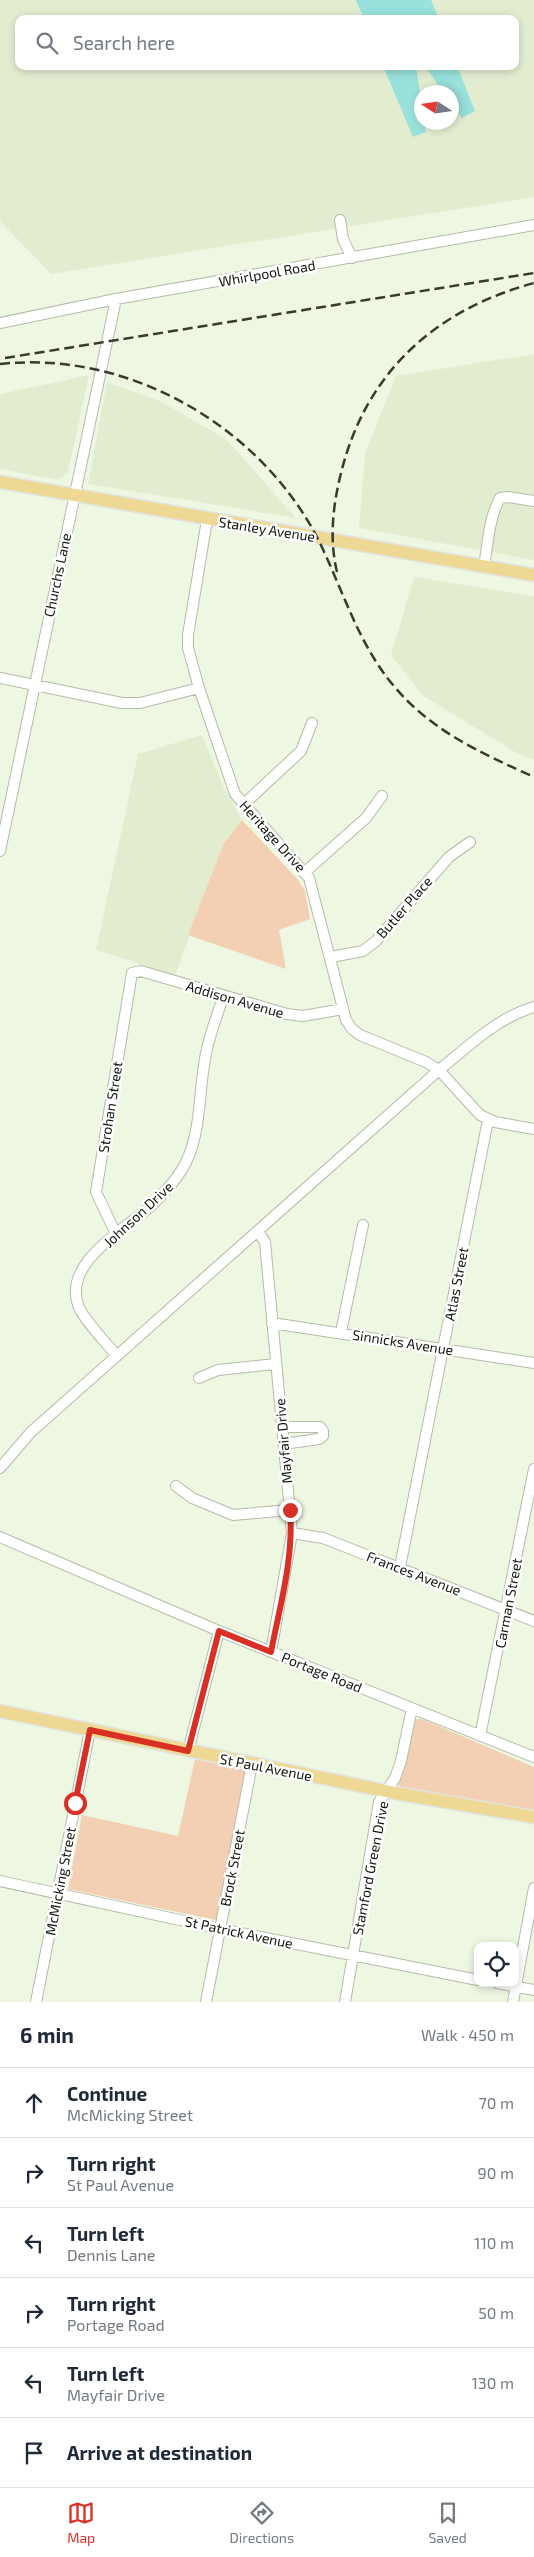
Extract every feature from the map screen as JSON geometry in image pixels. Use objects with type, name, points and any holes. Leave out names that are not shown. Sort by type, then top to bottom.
[{"type":"main road","name":"Stanley Avenue","points":[[0,482],[206,520],[534,575]]},
{"type":"main road","name":"St Paul Avenue","points":[[0,1711],[386,1791],[534,1817]]},
{"type":"street","points":[[340,220],[343,239],[352,258]]},
{"type":"street","name":"Whirlpool Road","points":[[0,323],[116,300],[534,225]]},
{"type":"street","name":"Churchs Lane","points":[[0,851],[116,300]]},
{"type":"street","points":[[484,566],[493,522],[493,510],[500,498],[508,497],[534,501]]},
{"type":"street","name":"Heritage Drive","points":[[206,520],[188,635],[188,648],[199,688],[235,794],[305,872],[314,894],[343,1010],[352,1029],[360,1035],[426,1062],[439,1070],[480,1115],[488,1120]]},
{"type":"street","points":[[0,678],[122,703],[140,703],[199,688]]},
{"type":"street","points":[[244,804],[301,751],[312,723]]},
{"type":"street","points":[[305,872],[366,818],[382,796]]},
{"type":"street","name":"Butler Place","points":[[330,957],[363,952],[376,940],[449,857],[470,842]]},
{"type":"street","name":"Addison Avenue","points":[[130,978],[132,973],[141,971],[296,1016],[343,1010]]},
{"type":"street","name":"Strohan Street","points":[[116,1232],[96,1192],[130,978]]},
{"type":"street","name":"Johnson Drive","points":[[118,1356],[79,1308],[76,1296],[77,1281],[83,1267],[116,1232],[154,1203],[174,1181],[188,1160],[194,1136],[205,1056],[223,996]]},
{"type":"street","points":[[0,1468],[31,1432],[439,1070],[486,1032],[510,1016],[534,1007]]},
{"type":"street","points":[[488,1120],[534,1129]]},
{"type":"street","name":"Atlas Street","points":[[400,1567],[488,1120]]},
{"type":"street","points":[[342,1332],[364,1225]]},
{"type":"street","name":"Mayfair Drive","points":[[258,1232],[265,1242],[292,1533],[271,1652]]},
{"type":"street","name":"Sinnicks Avenue","points":[[272,1323],[342,1332],[534,1363]]},
{"type":"street","points":[[199,1378],[218,1370],[276,1364]]},
{"type":"street","points":[[283,1427],[320,1427],[323,1431],[323,1436],[319,1439],[283,1444]]},
{"type":"street","name":"Carman Street","points":[[480,1736],[534,1469]]},
{"type":"street","points":[[176,1486],[192,1498],[233,1515],[290,1510]]},
{"type":"street","name":"Frances Avenue","points":[[292,1533],[323,1538],[534,1621]]},
{"type":"street","name":"Portage Road","points":[[0,1537],[219,1631],[534,1757]]},
{"type":"street","points":[[188,1751],[219,1631]]},
{"type":"street","name":"Stamford Green Drive","points":[[345,2002],[379,1802],[395,1778],[401,1761],[412,1708]]},
{"type":"street","name":"McMicking Street","points":[[36,2002],[90,1730]]},
{"type":"street","name":"Brock Street","points":[[206,2002],[252,1764]]},
{"type":"street","name":"St Patrick Avenue","points":[[0,1882],[221,1929],[474,1979]]},
{"type":"street","points":[[519,1970],[534,1888]]},
{"type":"street","points":[[513,2002],[516,1987],[534,1990]]},
{"type":"shaded area","points":[[0,0],[534,0],[534,197],[51,274],[0,221]]},
{"type":"shaded area","points":[[534,354],[534,560],[359,528],[365,453],[396,376]]},
{"type":"shaded area","points":[[89,375],[68,473],[58,480],[0,469],[0,394]]},
{"type":"shaded area","points":[[107,382],[160,401],[226,439],[296,518],[88,484]]},
{"type":"shaded area","points":[[414,577],[534,596],[534,760],[520,755],[422,695],[391,655]]},
{"type":"shaded area","points":[[202,735],[224,788],[242,820],[224,843],[175,975],[96,950],[138,754]]},
{"type":"shaded area","points":[[242,820],[299,881],[305,891],[310,919],[279,930],[286,969],[188,935],[224,843]]},
{"type":"shaded area","points":[[417,1719],[422,1719],[534,1767],[534,1812],[402,1789],[398,1785],[405,1766],[413,1723]]},
{"type":"shaded area","points":[[195,1759],[245,1770],[216,1920],[68,1889],[82,1815],[178,1836]]},
{"type":"water","points":[[356,0],[431,0],[437,15],[362,15]]},
{"type":"water","points":[[385,70],[417,70],[419,85],[414,85],[414,130],[426,130],[426,132],[413,137]]},
{"type":"water","points":[[428,70],[459,70],[475,111],[462,118],[459,114],[459,85],[438,85]]},
{"type":"railway","points":[[5,358],[534,273]]},
{"type":"railway","points":[[337,572],[333,547],[333,522],[341,473],[352,437],[368,404],[387,376],[410,350],[436,328],[466,310],[498,295],[534,283]]},
{"type":"railway","points":[[0,364],[48,363],[95,369],[141,383],[184,403],[225,429],[261,461],[292,497],[317,537],[369,651],[393,685],[408,701],[440,728],[495,759],[534,777]]},
{"type":"route","points":[[75,1803],[90,1730],[188,1751],[219,1631],[271,1652],[292,1533],[290,1510]]}]
